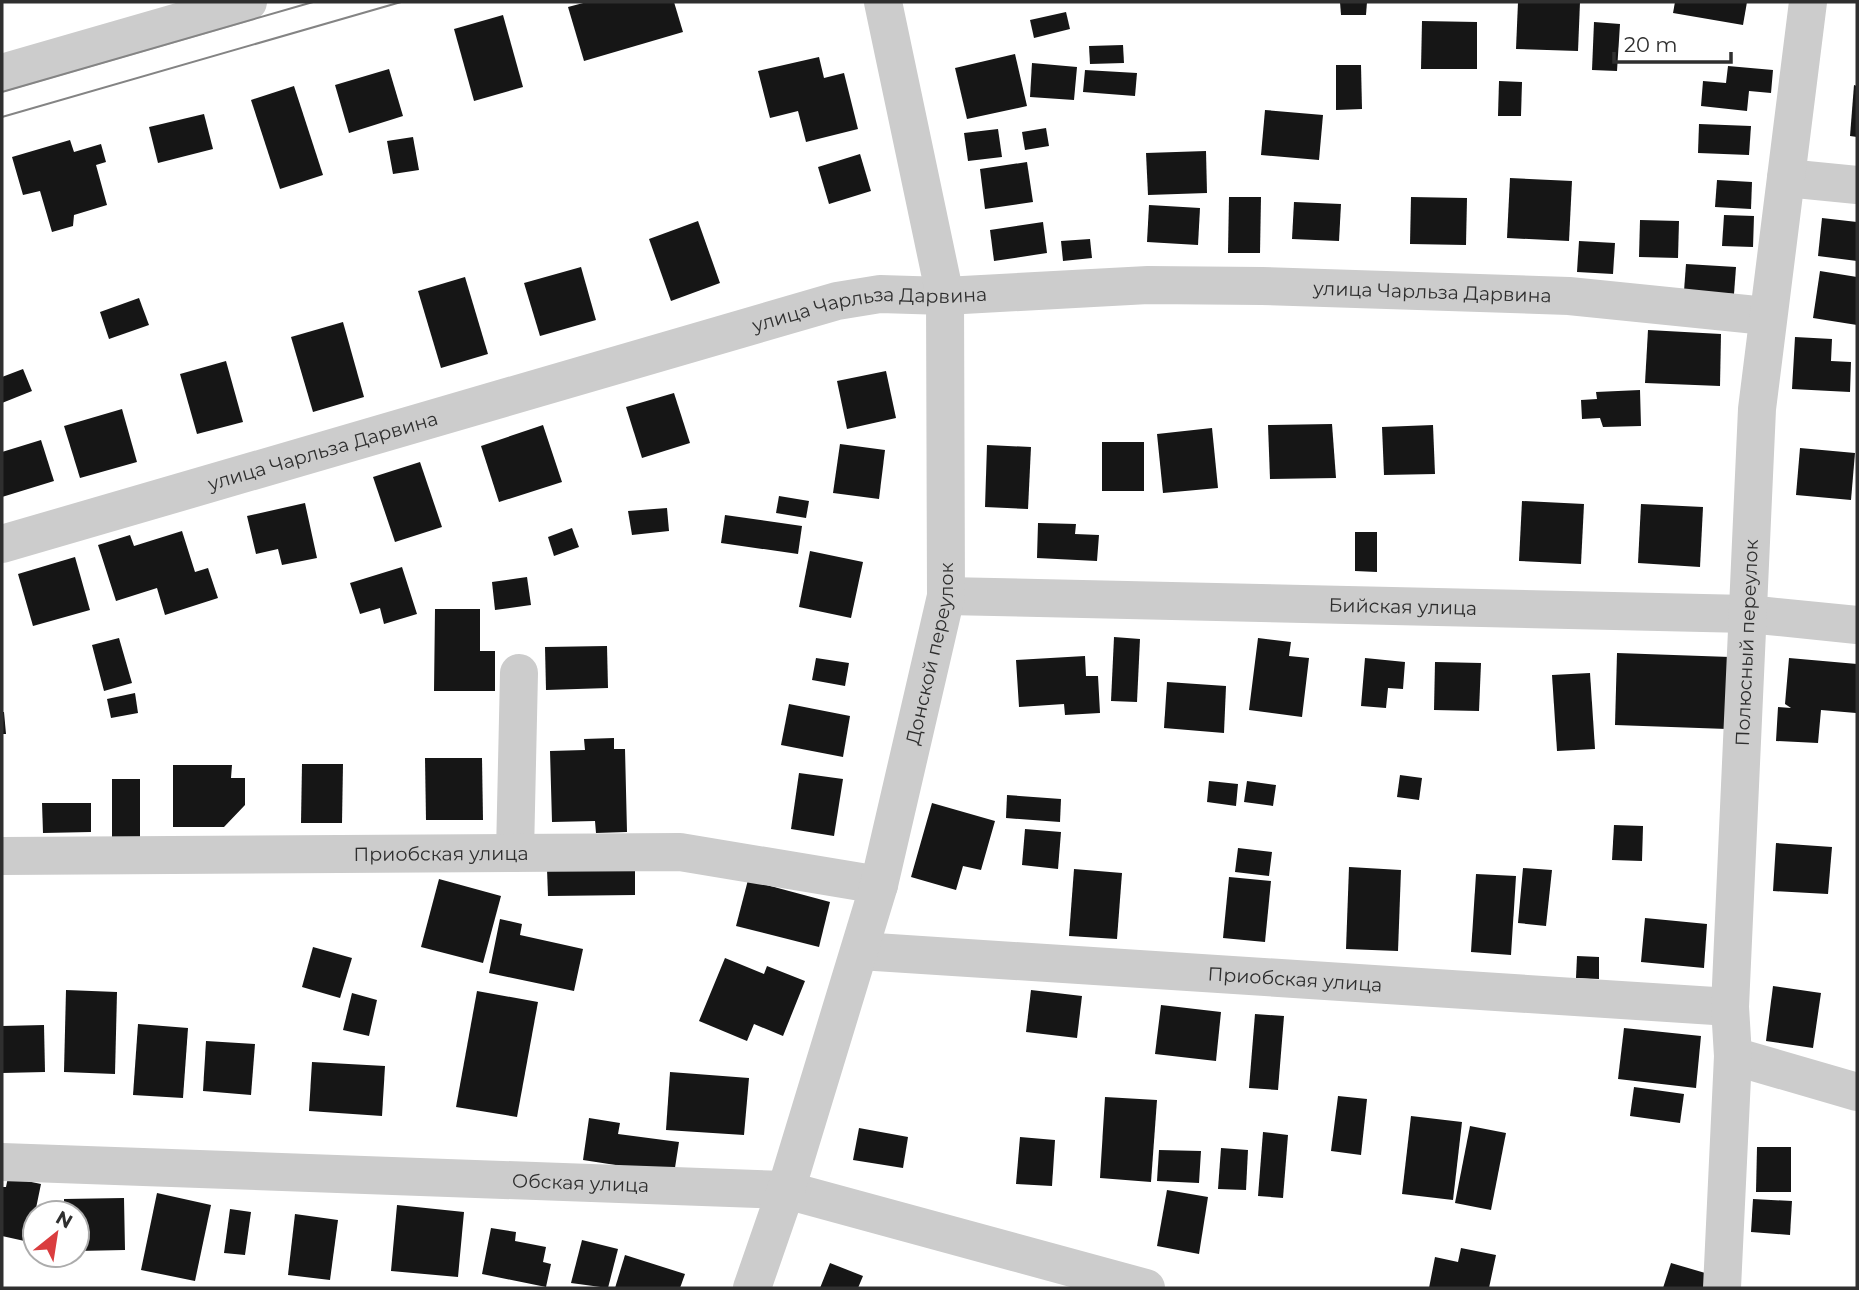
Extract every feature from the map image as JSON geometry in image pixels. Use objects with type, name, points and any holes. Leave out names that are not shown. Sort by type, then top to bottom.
[{"type":"street","points":[[2,73],[248,2]]},
{"type":"street","name":"Донской переулок","points":[[752,1288],[786,1190],[879,884],[946,596],[945,296],[883,2]]},
{"type":"street","name":"Полюсный переулок","points":[[1723,1288],[1733,1056],[1730,1007],[1757,409],[1766,316],[1808,2]]},
{"type":"street","points":[[1786,177],[1857,185]]},
{"type":"street","name":"улица Чарльза Дарвина","points":[[2,544],[836,301],[880,293],[945,296],[1148,285],[1262,286],[1569,296],[1766,316]]},
{"type":"street","name":"Бийская улица","points":[[946,596],[1748,614],[1857,625]]},
{"type":"street","points":[[515,853],[519,673]]},
{"type":"street","name":"Приобская улица","points":[[2,856],[680,852],[879,884]]},
{"type":"street","name":"Приобская улица","points":[[860,951],[1730,1007]]},
{"type":"street","points":[[1733,1056],[1857,1092]]},
{"type":"street","name":"Обская улица","points":[[2,1162],[786,1190],[1146,1288]]},
{"type":"building","points":[[587,2],[674,2],[683,32],[584,61],[568,7]]},
{"type":"building","points":[[1340,2],[1367,2],[1366,15],[1341,15]]},
{"type":"building","points":[[1518,2],[1580,2],[1578,51],[1516,49]]},
{"type":"building","points":[[1675,2],[1747,2],[1743,25],[1673,13]]},
{"type":"building","points":[[1066,12],[1070,29],[1034,38],[1030,20]]},
{"type":"building","points":[[503,15],[523,87],[474,101],[454,29]]},
{"type":"building","points":[[1422,21],[1477,22],[1477,69],[1421,69]]},
{"type":"building","points":[[1594,22],[1620,24],[1617,71],[1592,70]]},
{"type":"building","points":[[1123,45],[1124,63],[1090,64],[1089,46]]},
{"type":"building","points":[[1015,54],[1027,106],[967,119],[955,68]]},
{"type":"building","points":[[819,57],[824,78],[844,73],[858,129],[806,142],[798,111],[770,118],[758,71]]},
{"type":"building","points":[[1032,63],[1077,67],[1074,100],[1030,97]]},
{"type":"building","points":[[1336,65],[1361,65],[1362,109],[1336,110]]},
{"type":"building","points":[[1728,66],[1773,70],[1771,93],[1749,91],[1747,111],[1701,106],[1703,81],[1726,83]]},
{"type":"building","points":[[389,69],[403,116],[349,133],[335,85]]},
{"type":"building","points":[[1085,70],[1137,73],[1135,96],[1083,92]]},
{"type":"building","points":[[1499,81],[1522,82],[1521,116],[1498,116]]},
{"type":"building","points":[[1854,85],[1857,86],[1857,137],[1850,136]]},
{"type":"building","points":[[294,86],[323,175],[280,189],[251,100]]},
{"type":"building","points":[[1265,110],[1323,115],[1319,160],[1261,155]]},
{"type":"building","points":[[204,114],[213,149],[158,163],[149,127]]},
{"type":"building","points":[[1699,124],[1751,126],[1749,155],[1698,153]]},
{"type":"building","points":[[1046,128],[1049,146],[1025,150],[1022,132]]},
{"type":"building","points":[[998,129],[1002,157],[968,161],[964,133]]},
{"type":"building","points":[[413,137],[419,170],[393,174],[387,141]]},
{"type":"building","points":[[70,140],[74,152],[101,144],[106,162],[96,165],[107,205],[74,215],[73,226],[52,232],[40,191],[23,195],[12,157]]},
{"type":"building","points":[[1206,151],[1207,193],[1148,195],[1146,153]]},
{"type":"building","points":[[860,154],[871,191],[829,204],[818,167]]},
{"type":"building","points":[[1027,162],[1033,202],[985,209],[980,169]]},
{"type":"building","points":[[1510,178],[1572,181],[1569,241],[1507,238]]},
{"type":"building","points":[[1717,180],[1752,182],[1751,209],[1715,207]]},
{"type":"building","points":[[1229,197],[1261,197],[1260,253],[1228,253]]},
{"type":"building","points":[[1411,197],[1467,198],[1466,245],[1410,244]]},
{"type":"building","points":[[1294,202],[1341,204],[1339,241],[1292,239]]},
{"type":"building","points":[[1149,205],[1200,208],[1198,245],[1147,242]]},
{"type":"building","points":[[1724,215],[1754,216],[1753,247],[1722,246]]},
{"type":"building","points":[[1822,218],[1857,222],[1857,261],[1818,256]]},
{"type":"building","points":[[1640,220],[1679,221],[1678,258],[1639,257]]},
{"type":"building","points":[[698,221],[720,283],[671,301],[649,239]]},
{"type":"building","points":[[1043,222],[1047,253],[994,261],[990,230]]},
{"type":"building","points":[[1090,239],[1092,258],[1063,261],[1061,241]]},
{"type":"building","points":[[1579,241],[1615,243],[1613,274],[1577,272]]},
{"type":"building","points":[[1686,264],[1736,267],[1734,294],[1684,291]]},
{"type":"building","points":[[581,267],[596,320],[540,336],[524,283]]},
{"type":"building","points":[[1820,271],[1857,277],[1857,325],[1813,318]]},
{"type":"building","points":[[465,277],[488,354],[441,368],[418,291]]},
{"type":"building","points":[[139,298],[149,325],[109,339],[100,312]]},
{"type":"building","points":[[343,322],[364,397],[313,412],[291,337]]},
{"type":"building","points":[[1648,330],[1721,334],[1720,386],[1645,383]]},
{"type":"building","points":[[1795,337],[1832,339],[1831,361],[1851,362],[1850,392],[1792,389]]},
{"type":"building","points":[[226,361],[243,422],[197,434],[180,374]]},
{"type":"building","points":[[23,369],[32,391],[2,403],[2,377]]},
{"type":"building","points":[[886,371],[896,418],[847,429],[837,381]]},
{"type":"building","points":[[1640,390],[1641,426],[1603,427],[1600,418],[1582,419],[1581,400],[1597,399],[1596,392]]},
{"type":"building","points":[[674,393],[690,443],[642,458],[626,407]]},
{"type":"building","points":[[122,409],[137,462],[80,478],[64,426]]},
{"type":"building","points":[[1332,424],[1336,478],[1270,479],[1268,425]]},
{"type":"building","points":[[543,425],[562,482],[499,502],[481,446]]},
{"type":"building","points":[[1433,425],[1435,474],[1384,475],[1382,427]]},
{"type":"building","points":[[1212,428],[1218,488],[1163,493],[1157,434]]},
{"type":"building","points":[[41,440],[54,481],[2,497],[2,452]]},
{"type":"building","points":[[1102,442],[1144,442],[1144,491],[1102,491]]},
{"type":"building","points":[[840,444],[885,450],[879,499],[833,493]]},
{"type":"building","points":[[987,445],[1031,447],[1028,509],[985,507]]},
{"type":"building","points":[[1800,448],[1855,453],[1851,500],[1796,495]]},
{"type":"building","points":[[420,462],[442,527],[395,542],[373,477]]},
{"type":"building","points":[[779,496],[809,501],[806,518],[776,513]]},
{"type":"building","points":[[1522,501],[1584,504],[1581,564],[1519,561]]},
{"type":"building","points":[[305,503],[317,558],[282,565],[278,549],[256,554],[247,516]]},
{"type":"building","points":[[1641,504],[1703,507],[1700,567],[1638,563]]},
{"type":"building","points":[[667,508],[669,531],[632,535],[628,511]]},
{"type":"building","points":[[725,515],[802,526],[798,554],[721,543]]},
{"type":"building","points":[[1038,523],[1076,524],[1075,534],[1099,535],[1097,561],[1037,558]]},
{"type":"building","points":[[572,528],[579,547],[554,556],[548,537]]},
{"type":"building","points":[[182,531],[195,572],[208,568],[218,598],[165,615],[157,588],[116,601],[98,545],[130,535],[134,546]]},
{"type":"building","points":[[1355,532],[1377,532],[1377,572],[1355,571]]},
{"type":"building","points":[[810,551],[863,562],[851,618],[799,607]]},
{"type":"building","points":[[75,557],[90,610],[33,626],[18,574]]},
{"type":"building","points":[[402,567],[417,614],[384,624],[380,608],[360,614],[350,583]]},
{"type":"building","points":[[527,577],[531,605],[495,610],[492,582]]},
{"type":"building","points":[[435,609],[480,609],[480,651],[495,651],[495,691],[434,691]]},
{"type":"building","points":[[1114,637],[1140,639],[1137,702],[1111,701]]},
{"type":"building","points":[[119,638],[132,683],[104,691],[92,645]]},
{"type":"building","points":[[1258,638],[1291,642],[1289,656],[1309,658],[1302,717],[1249,710]]},
{"type":"building","points":[[607,646],[608,688],[546,690],[545,647]]},
{"type":"building","points":[[1617,653],[1730,657],[1727,729],[1615,725]]},
{"type":"building","points":[[1085,656],[1086,676],[1098,676],[1100,713],[1065,715],[1064,704],[1019,707],[1016,660]]},
{"type":"building","points":[[816,658],[849,663],[845,686],[812,680]]},
{"type":"building","points":[[1365,658],[1405,662],[1403,689],[1388,688],[1386,708],[1361,706]]},
{"type":"building","points":[[1789,658],[1857,664],[1856,713],[1821,710],[1818,743],[1776,741],[1778,707],[1791,708],[1785,704]]},
{"type":"building","points":[[1435,662],[1481,663],[1479,711],[1434,710]]},
{"type":"building","points":[[1590,673],[1595,749],[1557,751],[1552,675]]},
{"type":"building","points":[[1167,682],[1226,686],[1224,733],[1164,728]]},
{"type":"building","points":[[135,693],[138,713],[111,718],[107,699]]},
{"type":"building","points":[[789,704],[850,716],[843,757],[781,745]]},
{"type":"building","points":[[4,712],[6,734],[2,734]]},
{"type":"building","points":[[614,738],[614,749],[625,749],[627,832],[596,833],[595,821],[552,822],[550,751],[585,750],[584,739]]},
{"type":"building","points":[[425,758],[482,758],[483,820],[426,820]]},
{"type":"building","points":[[302,764],[343,764],[342,823],[301,823]]},
{"type":"building","points":[[173,765],[232,765],[231,778],[245,778],[245,805],[224,827],[173,827]]},
{"type":"building","points":[[799,773],[843,779],[834,836],[791,829]]},
{"type":"building","points":[[1400,775],[1422,778],[1419,800],[1397,797]]},
{"type":"building","points":[[112,779],[140,779],[140,841],[112,841]]},
{"type":"building","points":[[1209,781],[1238,784],[1236,806],[1207,802]]},
{"type":"building","points":[[1247,781],[1276,785],[1273,806],[1244,802]]},
{"type":"building","points":[[1007,795],[1061,799],[1060,822],[1006,818]]},
{"type":"building","points":[[42,803],[91,803],[91,832],[43,833]]},
{"type":"building","points":[[932,803],[995,821],[981,870],[963,866],[956,890],[911,877]]},
{"type":"building","points":[[1614,825],[1643,826],[1642,861],[1612,860]]},
{"type":"building","points":[[1025,829],[1061,832],[1058,869],[1022,865]]},
{"type":"building","points":[[1776,843],[1832,847],[1828,894],[1773,891]]},
{"type":"building","points":[[1238,848],[1272,852],[1269,876],[1235,872]]},
{"type":"building","points":[[635,867],[635,895],[548,896],[547,869]]},
{"type":"building","points":[[1349,867],[1401,870],[1398,951],[1346,949]]},
{"type":"building","points":[[1523,868],[1552,870],[1546,926],[1518,923]]},
{"type":"building","points":[[1074,869],[1122,873],[1117,939],[1069,936]]},
{"type":"building","points":[[1476,874],[1516,876],[1511,955],[1471,952]]},
{"type":"building","points":[[1229,877],[1271,881],[1265,942],[1223,938]]},
{"type":"building","points":[[439,879],[501,896],[483,963],[421,947]]},
{"type":"building","points":[[748,880],[830,902],[819,947],[736,926]]},
{"type":"building","points":[[1645,918],[1707,924],[1704,968],[1641,962]]},
{"type":"building","points":[[500,919],[522,924],[520,935],[583,949],[574,991],[489,973]]},
{"type":"building","points":[[313,947],[352,958],[340,998],[302,987]]},
{"type":"building","points":[[1577,956],[1599,957],[1599,979],[1576,978]]},
{"type":"building","points":[[725,958],[764,974],[767,966],[805,981],[783,1036],[754,1024],[747,1041],[699,1021]]},
{"type":"building","points":[[1773,986],[1821,993],[1813,1048],[1766,1041]]},
{"type":"building","points":[[66,990],[117,992],[115,1074],[64,1072]]},
{"type":"building","points":[[1031,990],[1082,996],[1077,1038],[1026,1032]]},
{"type":"building","points":[[477,991],[538,1002],[517,1117],[456,1107]]},
{"type":"building","points":[[352,993],[377,1000],[369,1036],[343,1030]]},
{"type":"building","points":[[1161,1005],[1221,1012],[1216,1061],[1155,1054]]},
{"type":"building","points":[[1255,1014],[1284,1016],[1278,1090],[1249,1088]]},
{"type":"building","points":[[138,1024],[188,1028],[183,1098],[133,1095]]},
{"type":"building","points":[[44,1025],[45,1072],[2,1073],[2,1026]]},
{"type":"building","points":[[1624,1028],[1701,1036],[1696,1088],[1618,1079]]},
{"type":"building","points":[[206,1041],[255,1044],[251,1095],[203,1091]]},
{"type":"building","points":[[312,1062],[385,1066],[382,1116],[309,1111]]},
{"type":"building","points":[[670,1072],[749,1078],[744,1135],[666,1130]]},
{"type":"building","points":[[1634,1087],[1684,1094],[1680,1123],[1630,1116]]},
{"type":"building","points":[[1338,1096],[1367,1099],[1361,1155],[1331,1151]]},
{"type":"building","points":[[1105,1097],[1157,1100],[1151,1182],[1100,1178]]},
{"type":"building","points":[[1411,1116],[1462,1122],[1453,1200],[1402,1194]]},
{"type":"building","points":[[589,1118],[620,1123],[618,1134],[679,1142],[674,1174],[583,1160]]},
{"type":"building","points":[[1470,1126],[1506,1133],[1491,1210],[1455,1203]]},
{"type":"building","points":[[859,1128],[908,1137],[903,1168],[853,1160]]},
{"type":"building","points":[[1263,1132],[1288,1135],[1283,1198],[1258,1196]]},
{"type":"building","points":[[1020,1137],[1055,1140],[1052,1186],[1016,1184]]},
{"type":"building","points":[[1757,1147],[1791,1147],[1791,1192],[1756,1192]]},
{"type":"building","points":[[1221,1148],[1248,1150],[1246,1190],[1218,1189]]},
{"type":"building","points":[[1159,1150],[1201,1151],[1199,1183],[1157,1181]]},
{"type":"building","points":[[8,1177],[41,1184],[38,1199],[21,1199],[21,1240],[2,1236],[2,1187],[6,1187]]},
{"type":"building","points":[[1167,1190],[1208,1197],[1199,1254],[1157,1246]]},
{"type":"building","points":[[157,1193],[211,1205],[195,1281],[141,1270]]},
{"type":"building","points":[[124,1198],[125,1250],[91,1251],[91,1199],[64,1199]]},
{"type":"building","points":[[1753,1199],[1792,1201],[1790,1235],[1751,1232]]},
{"type":"building","points":[[397,1205],[464,1212],[458,1277],[391,1271]]},
{"type":"building","points":[[230,1209],[251,1212],[245,1255],[224,1253]]},
{"type":"building","points":[[295,1214],[338,1220],[330,1280],[288,1275]]},
{"type":"building","points":[[491,1228],[516,1232],[515,1241],[546,1247],[543,1262],[551,1264],[546,1287],[482,1274]]},
{"type":"building","points":[[582,1240],[618,1249],[608,1288],[571,1283]]},
{"type":"building","points":[[1461,1248],[1496,1255],[1489,1288],[1429,1288],[1435,1257],[1458,1262]]},
{"type":"building","points":[[625,1255],[685,1274],[680,1288],[615,1288]]},
{"type":"building","points":[[830,1263],[863,1276],[858,1288],[820,1288]]},
{"type":"building","points":[[1671,1263],[1712,1275],[1709,1288],[1663,1288]]},
{"type":"tram line","points":[[2,92],[313,2]]},
{"type":"tram line","points":[[2,117],[401,2]]}]
